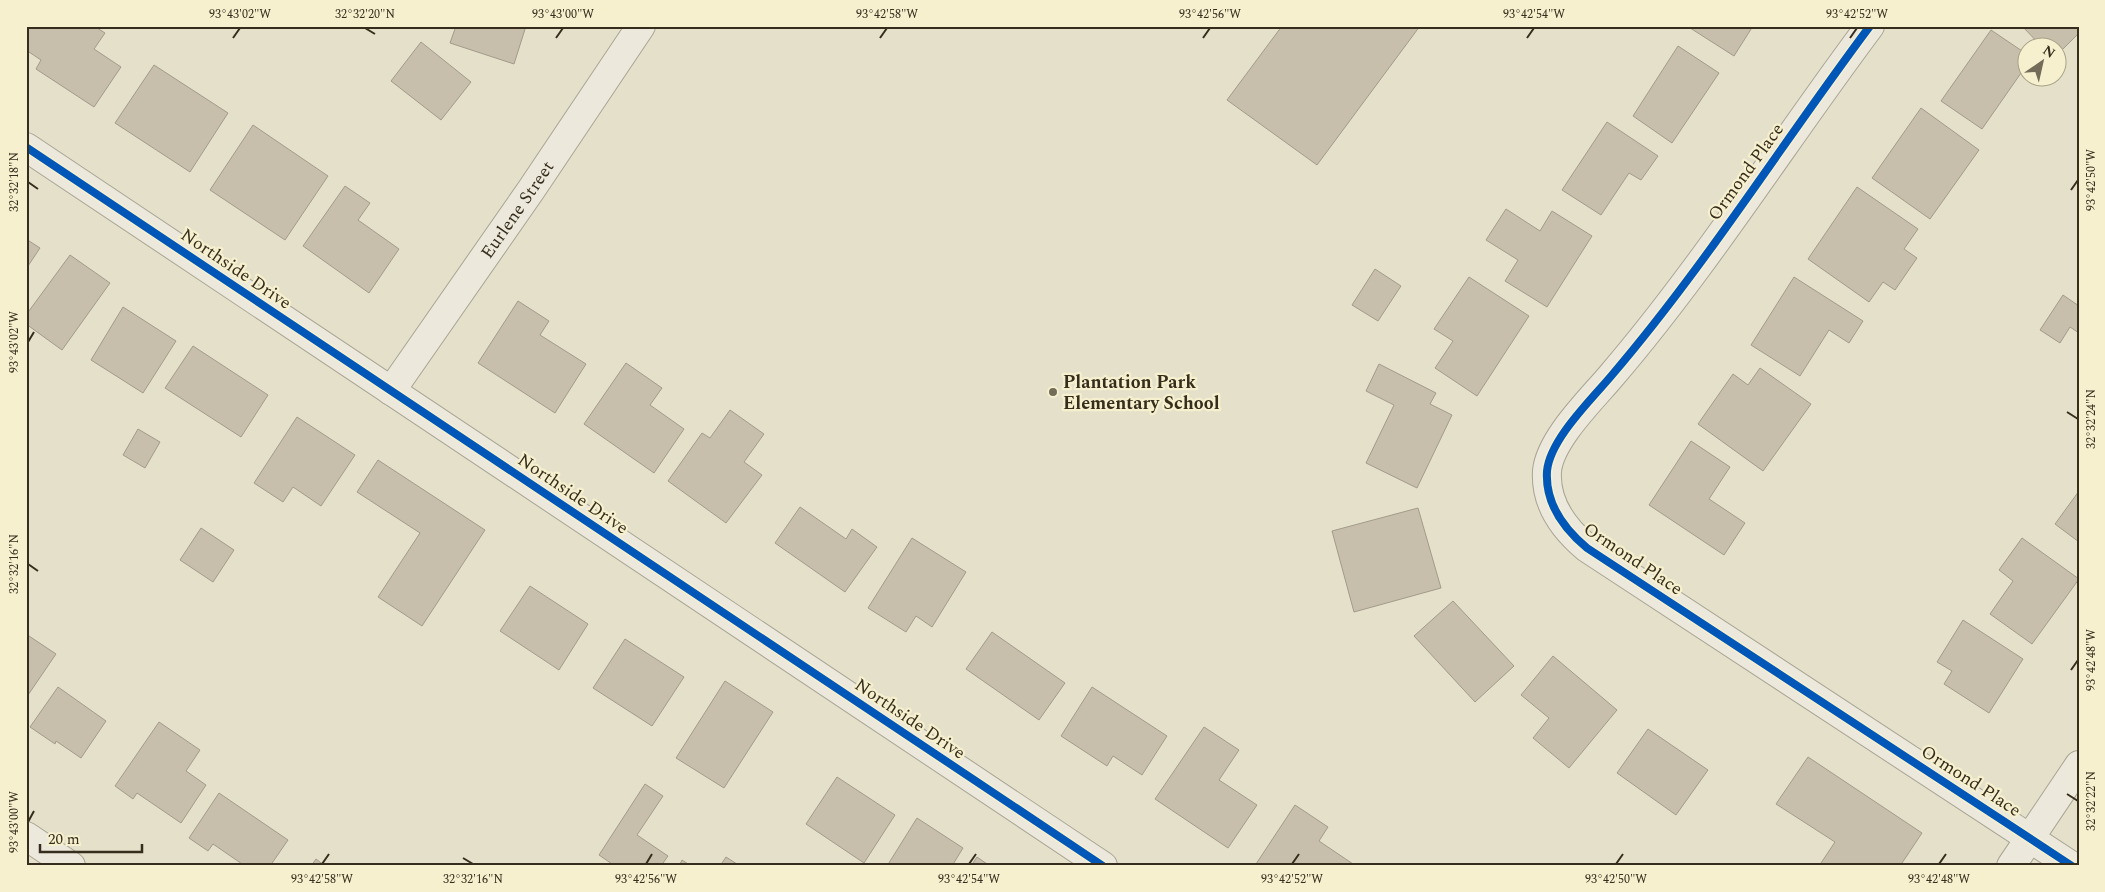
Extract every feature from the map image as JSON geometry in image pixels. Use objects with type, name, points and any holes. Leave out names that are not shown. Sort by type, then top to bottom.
[{"type":"street","name":"Eurlene Street","points":[[391,391],[531,190],[641,26]]},
{"type":"street","name":"Ormond Place","points":[[1870,26],[1685,282],[1633,350],[1569,425],[1556,445],[1547,470],[1550,497],[1558,517],[1570,534],[1587,548],[2072,866]]},
{"type":"street","name":"Northside Drive","points":[[26,147],[1104,866]]},
{"type":"street","points":[[2011,866],[2079,765]]},
{"type":"street","points":[[26,836],[71,866]]},
{"type":"building","points":[[29,26],[94,26],[105,33],[94,49],[121,67],[94,107],[36,69],[41,60],[26,50],[26,31]]},
{"type":"building","points":[[456,26],[526,26],[514,64],[450,43]]},
{"type":"building","points":[[1282,26],[1420,26],[1317,165],[1227,100]]},
{"type":"building","points":[[1687,26],[1753,26],[1734,56]]},
{"type":"building","points":[[2022,26],[2079,26],[2079,33],[2068,44],[2068,38],[2033,38]]},
{"type":"building","points":[[1991,30],[2018,48],[2018,77],[1982,129],[1941,101]]},
{"type":"building","points":[[421,42],[471,82],[441,120],[391,81]]},
{"type":"building","points":[[1678,46],[1719,73],[1672,143],[1633,116]]},
{"type":"building","points":[[154,65],[228,113],[190,172],[115,123]]},
{"type":"building","points":[[1921,108],[1979,150],[1930,219],[1872,178]]},
{"type":"building","points":[[1607,122],[1658,156],[1641,180],[1629,173],[1601,215],[1562,190]]},
{"type":"building","points":[[253,125],[328,176],[285,240],[210,190]]},
{"type":"building","points":[[345,186],[370,203],[358,220],[399,249],[369,293],[303,246]]},
{"type":"building","points":[[1857,187],[1918,229],[1904,249],[1917,258],[1895,290],[1883,282],[1869,302],[1808,259]]},
{"type":"building","points":[[1506,209],[1540,231],[1552,211],[1592,236],[1547,307],[1505,281],[1518,260],[1486,240]]},
{"type":"building","points":[[26,239],[40,248],[26,269]]},
{"type":"building","points":[[70,255],[110,283],[62,350],[26,324],[26,315]]},
{"type":"building","points":[[1375,269],[1401,286],[1378,321],[1352,305]]},
{"type":"building","points":[[1469,277],[1529,316],[1477,396],[1435,368],[1453,341],[1434,329]]},
{"type":"building","points":[[1794,277],[1863,321],[1849,343],[1829,330],[1800,376],[1751,345]]},
{"type":"building","points":[[2063,295],[2079,306],[2079,333],[2070,327],[2060,343],[2040,330]]},
{"type":"building","points":[[518,301],[549,321],[540,335],[586,364],[555,413],[478,363]]},
{"type":"building","points":[[123,307],[176,341],[143,393],[91,360]]},
{"type":"building","points":[[193,346],[268,395],[241,437],[165,388]]},
{"type":"building","points":[[626,363],[662,388],[650,405],[684,429],[654,473],[584,424]]},
{"type":"building","points":[[1379,364],[1436,393],[1430,404],[1452,415],[1417,488],[1366,463],[1394,405],[1366,391]]},
{"type":"building","points":[[1760,368],[1811,404],[1763,471],[1698,424],[1733,374],[1748,385]]},
{"type":"building","points":[[730,410],[764,434],[744,462],[762,475],[726,523],[668,481],[702,433],[710,438]]},
{"type":"building","points":[[297,417],[355,455],[321,506],[293,487],[283,502],[254,483]]},
{"type":"building","points":[[138,429],[160,442],[145,468],[123,455]]},
{"type":"building","points":[[1691,441],[1730,467],[1709,499],[1745,523],[1724,555],[1649,505]]},
{"type":"building","points":[[378,460],[485,530],[422,626],[378,597],[420,533],[357,492]]},
{"type":"building","points":[[2079,491],[2079,542],[2055,524]]},
{"type":"building","points":[[800,507],[846,539],[852,529],[877,547],[845,592],[775,543]]},
{"type":"building","points":[[1418,508],[1441,588],[1354,612],[1332,531]]},
{"type":"building","points":[[201,528],[234,550],[213,582],[180,560]]},
{"type":"building","points":[[912,538],[966,572],[932,627],[916,616],[906,632],[868,608]]},
{"type":"building","points":[[2022,538],[2079,579],[2032,644],[1990,614],[2013,581],[1999,570]]},
{"type":"building","points":[[530,586],[588,624],[559,670],[500,631]]},
{"type":"building","points":[[1453,601],[1514,666],[1475,702],[1414,636]]},
{"type":"building","points":[[1963,620],[2023,659],[1989,713],[1944,684],[1952,671],[1937,662]]},
{"type":"building","points":[[992,632],[1065,683],[1039,720],[966,669]]},
{"type":"building","points":[[26,634],[56,654],[26,698]]},
{"type":"building","points":[[625,639],[684,677],[652,726],[593,688]]},
{"type":"building","points":[[1553,656],[1617,710],[1569,768],[1533,738],[1549,718],[1521,695]]},
{"type":"building","points":[[725,681],[773,712],[724,788],[676,758]]},
{"type":"building","points":[[58,687],[106,721],[81,758],[56,741],[55,744],[30,727]]},
{"type":"building","points":[[1092,687],[1167,736],[1142,775],[1113,756],[1107,766],[1061,736]]},
{"type":"building","points":[[159,722],[200,750],[186,771],[206,785],[181,823],[137,793],[133,799],[115,786]]},
{"type":"building","points":[[1204,727],[1239,750],[1219,780],[1257,805],[1228,848],[1155,799]]},
{"type":"building","points":[[1648,729],[1708,770],[1676,815],[1617,773]]},
{"type":"building","points":[[1808,757],[1922,833],[1900,866],[1819,866],[1835,842],[1776,804]]},
{"type":"building","points":[[837,777],[895,815],[864,863],[806,824]]},
{"type":"building","points":[[645,784],[663,796],[637,835],[668,856],[661,866],[615,866],[599,855]]},
{"type":"building","points":[[219,793],[288,840],[270,866],[245,866],[213,844],[208,851],[189,838]]},
{"type":"building","points":[[1295,805],[1328,827],[1319,841],[1356,866],[1259,866],[1256,864]]},
{"type":"building","points":[[917,818],[963,848],[952,866],[887,866]]},
{"type":"building","points":[[726,857],[740,866],[720,866]]},
{"type":"building","points":[[977,857],[990,866],[971,866]]},
{"type":"building","points":[[316,859],[325,866],[311,866]]},
{"type":"building","points":[[682,860],[691,866],[679,866]]},
{"type":"cycle path","points":[[1870,26],[1680,290],[1647,333],[1583,407],[1564,433],[1550,459],[1547,471],[1549,494],[1552,504],[1563,523],[1587,548],[2072,866]]},
{"type":"cycle path","points":[[26,147],[1103,866]]},
{"type":"place","name":"Plantation Park Elementary School","points":[[1053,392]]}]
